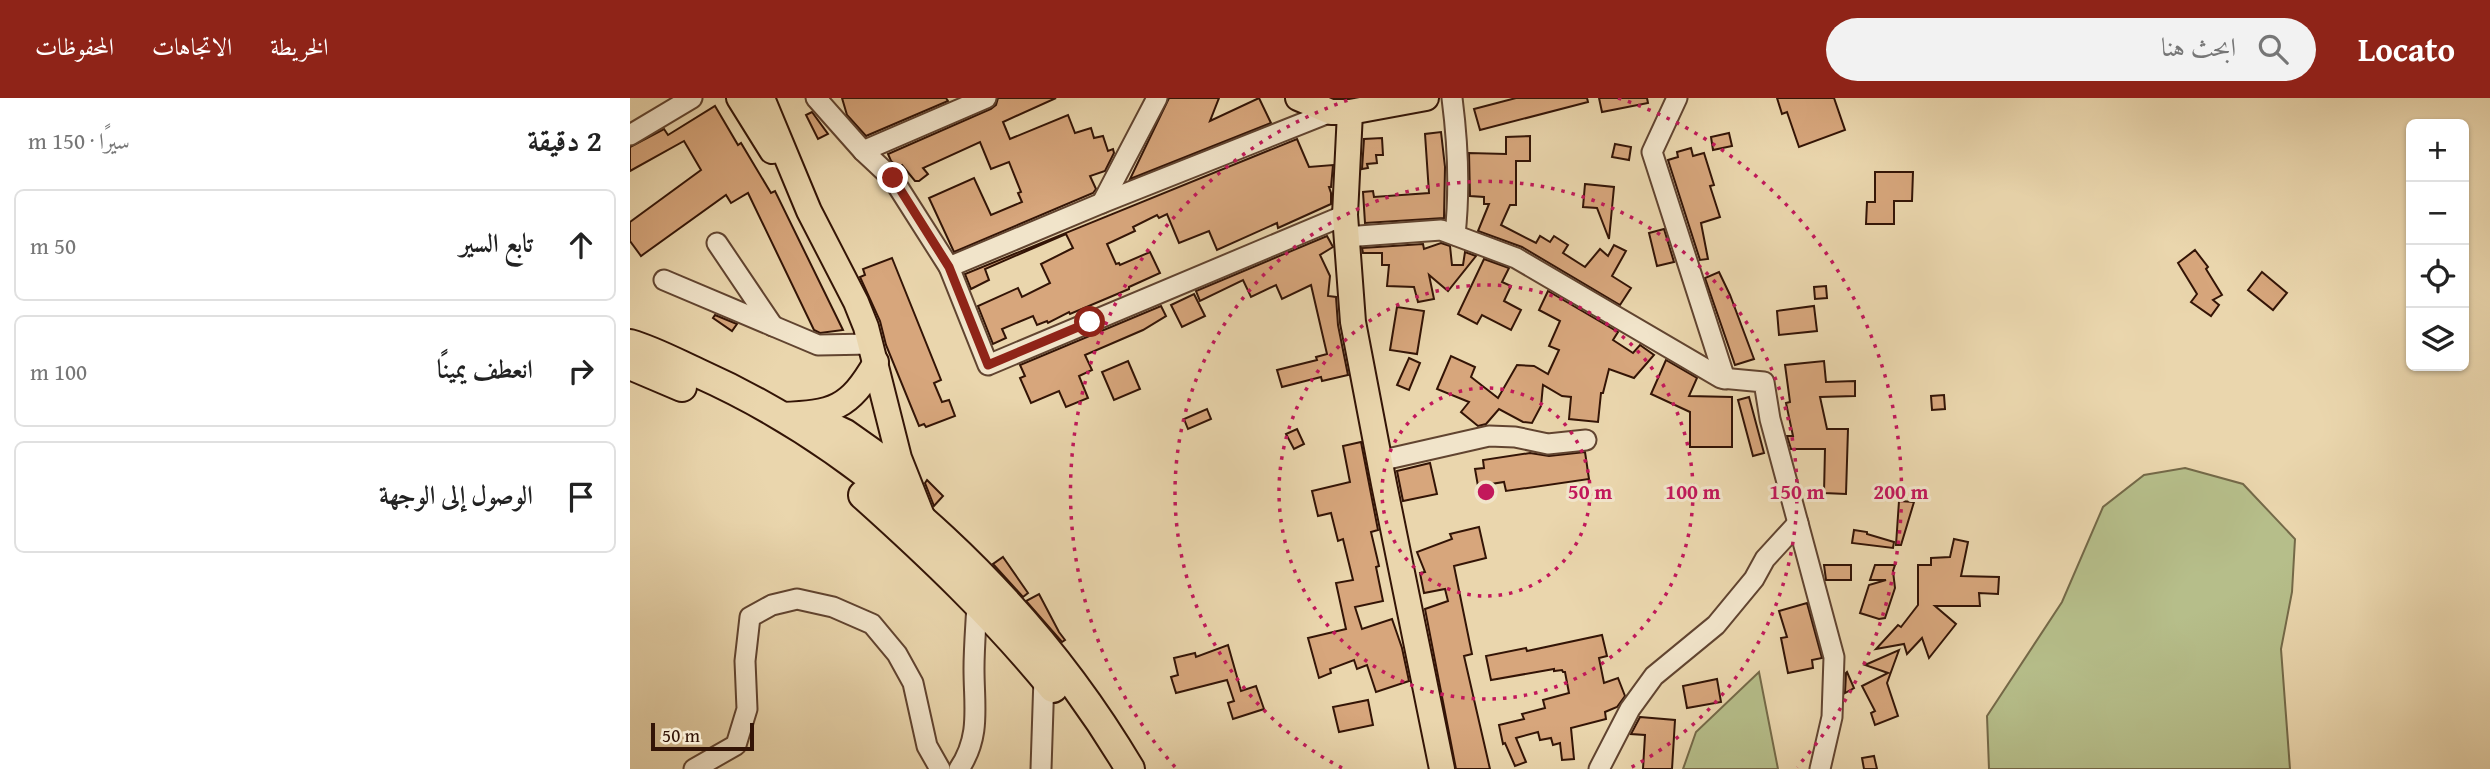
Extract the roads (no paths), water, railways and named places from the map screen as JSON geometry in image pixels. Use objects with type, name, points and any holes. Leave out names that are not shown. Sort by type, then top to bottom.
[{"type":"highway","points":[[630,344],[794,414],[924,522],[998,595],[1061,668],[1094,712],[1130,769]]},
{"type":"highway","points":[[630,365],[737,410],[776,431],[853,486],[977,603],[1044,677],[1080,723],[1109,769]]},
{"type":"main road","points":[[739,98],[810,211]]},
{"type":"main road","points":[[762,98],[810,211],[856,302],[874,353],[904,473],[924,522]]},
{"type":"main road","points":[[1298,98],[1340,112],[1393,101],[1426,98]]},
{"type":"main road","points":[[1340,112],[1353,322],[1442,769]]},
{"type":"main road","points":[[794,414],[828,409],[853,395],[861,387],[874,353]]},
{"type":"main road","points":[[794,414],[846,432],[904,473]]},
{"type":"street","points":[[630,135],[668,104],[692,98]]},
{"type":"street","points":[[816,98],[863,151],[893,178],[949,267],[988,365],[1345,226],[1441,230],[1517,258],[1721,378],[1764,382],[1770,419],[1834,657],[1832,717],[1820,769]]},
{"type":"street","points":[[863,151],[986,98]]},
{"type":"street","points":[[1102,203],[1157,98]]},
{"type":"street","points":[[1452,98],[1457,132],[1459,200],[1455,235]]},
{"type":"street","points":[[1677,98],[1653,152],[1725,379]]},
{"type":"street","points":[[949,267],[1102,203],[1340,112]]},
{"type":"street","points":[[718,243],[773,326]]},
{"type":"street","points":[[664,280],[818,345],[874,353]]},
{"type":"street","points":[[1380,461],[1489,436],[1515,437],[1548,444],[1586,440]]},
{"type":"street","points":[[1599,769],[1630,709],[1654,676],[1716,625],[1754,579],[1765,559],[1798,523]]},
{"type":"street","points":[[694,769],[736,745],[747,709],[745,661],[750,617],[772,605],[797,599],[833,607],[872,624],[897,654],[914,683],[927,746],[940,769]]},
{"type":"street","points":[[959,769],[970,752],[975,729],[977,603]]},
{"type":"street","points":[[1041,769],[1044,677]]}]
